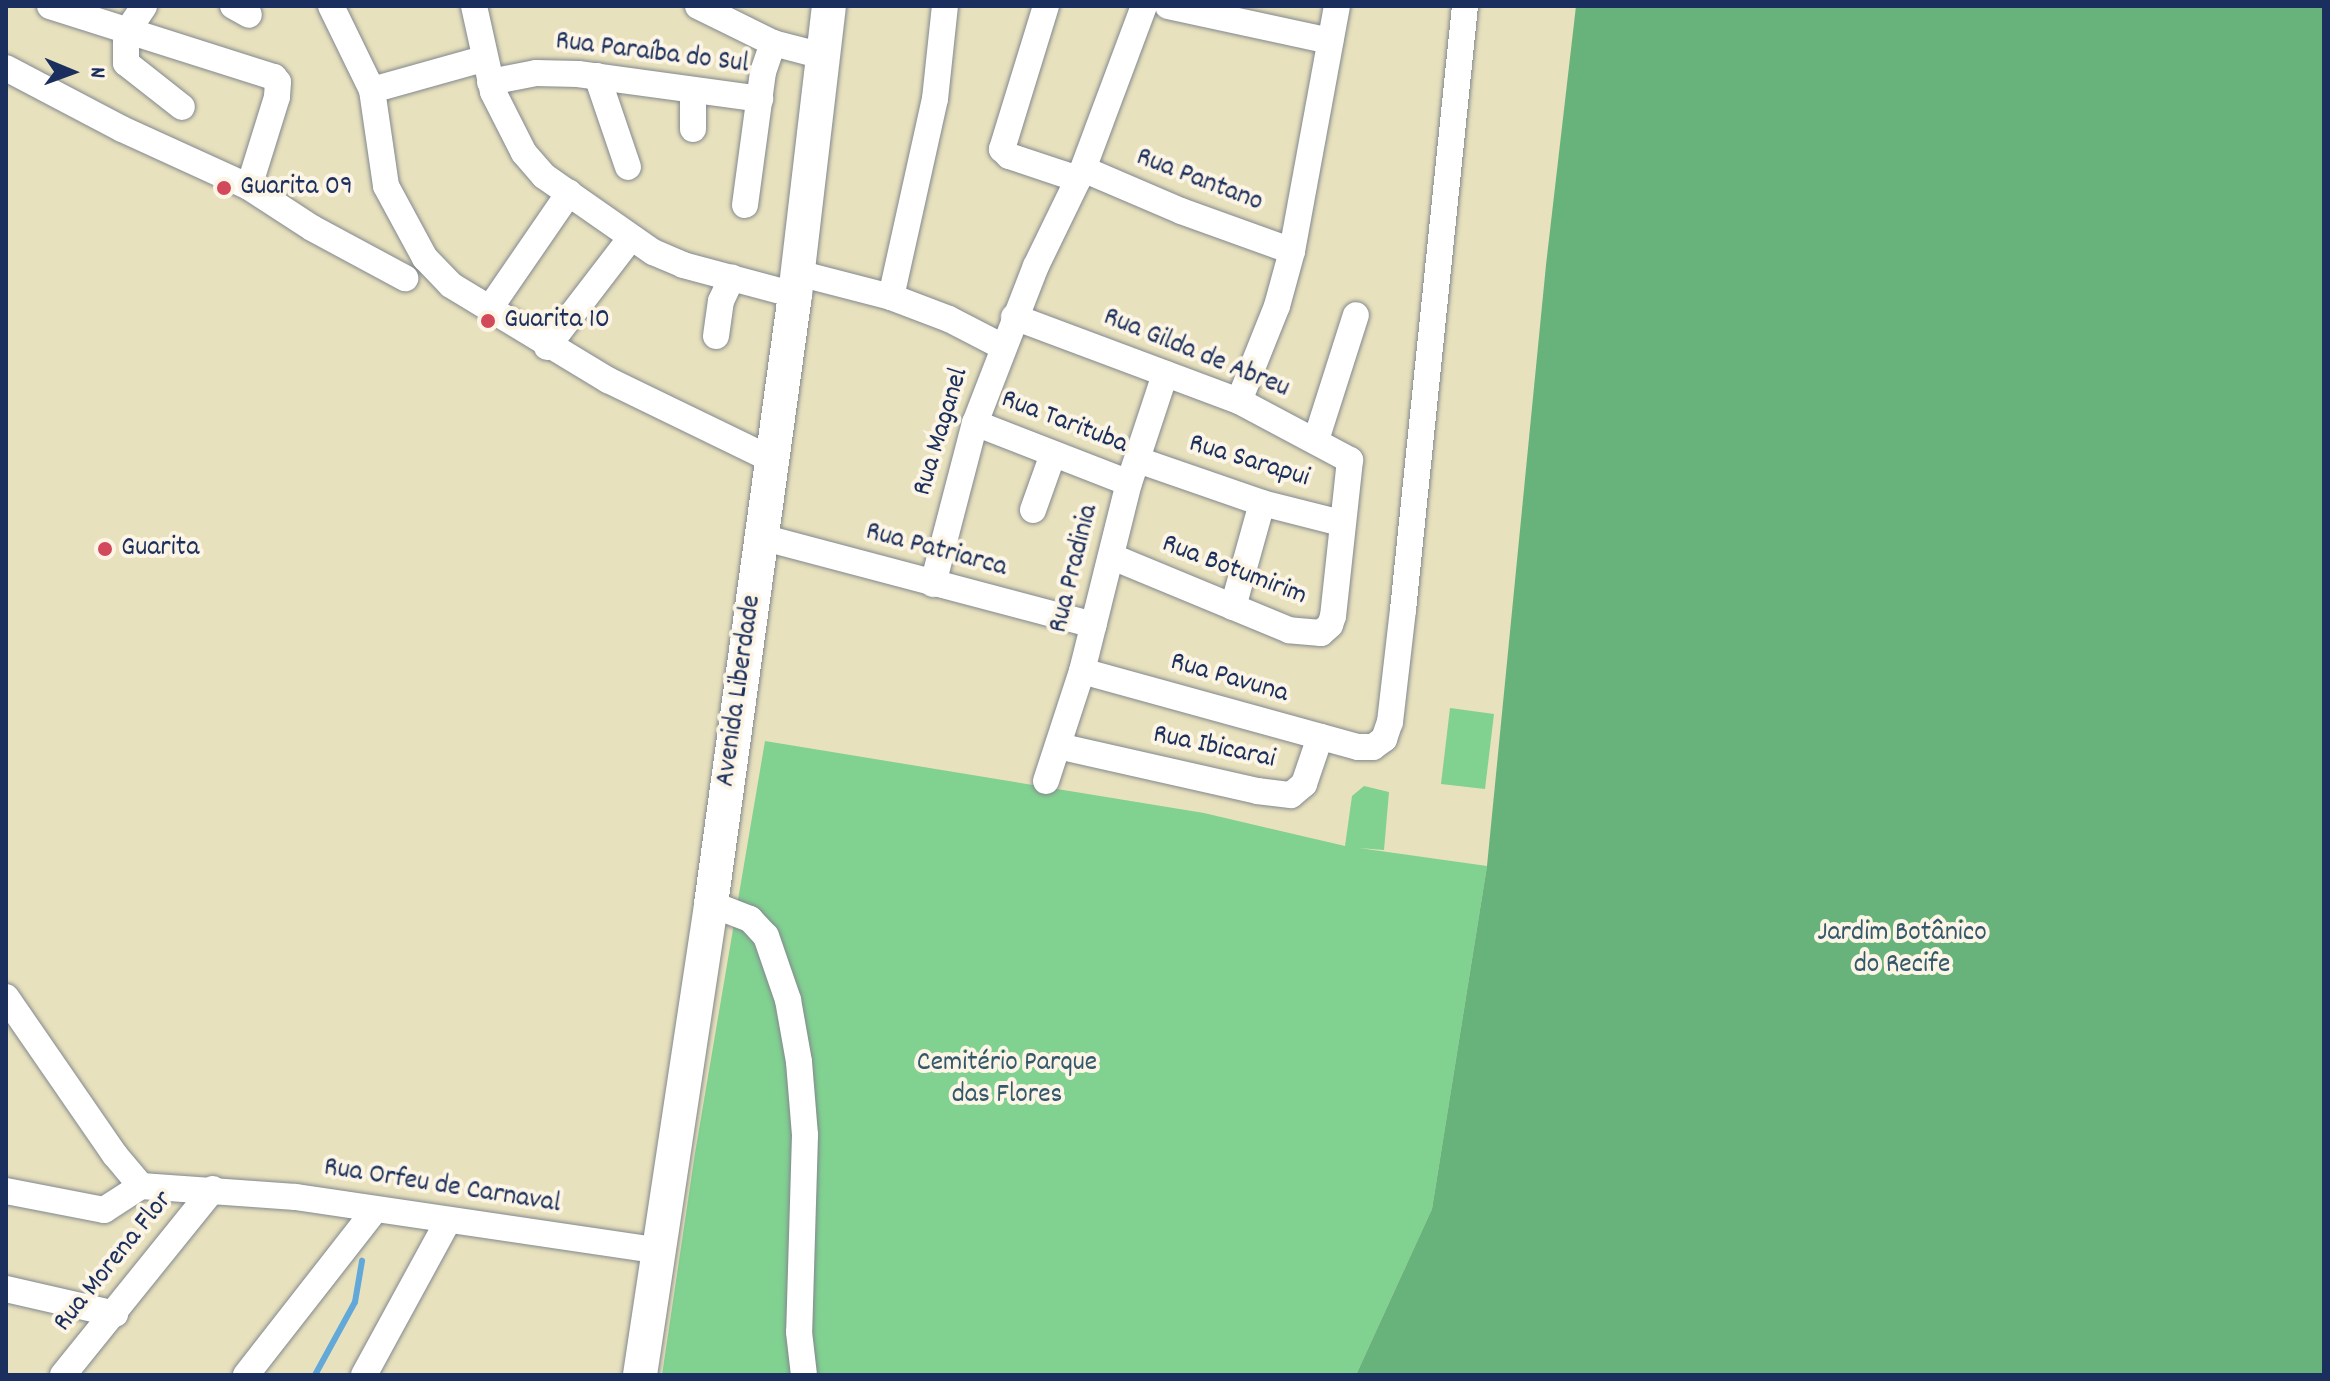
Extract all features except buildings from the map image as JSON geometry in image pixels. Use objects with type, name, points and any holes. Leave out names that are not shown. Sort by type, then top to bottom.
[{"type":"main road","name":"Avenida Liberdade","points":[[640,1375],[711,904],[796,284],[829,6]]},
{"type":"street","points":[[50,6],[126,33],[266,73],[278,82],[263,149],[249,187]]},
{"type":"street","points":[[144,6],[126,33],[126,63],[182,107]]},
{"type":"street","points":[[331,6],[372,90],[386,186],[425,258],[451,285],[547,347],[771,459]]},
{"type":"street","name":"Rua Maganel","points":[[474,6],[487,71],[506,122],[524,153],[544,176],[630,239],[683,265],[732,277],[891,297],[949,319],[1003,347]]},
{"type":"street","points":[[698,6],[773,43],[823,56]]},
{"type":"street","points":[[891,297],[935,99],[945,6]]},
{"type":"street","name":"Rua Pantano","points":[[1046,6],[1006,133],[1004,153],[1081,174],[1292,251]]},
{"type":"street","name":"Rua Maganel","points":[[933,584],[975,423],[1014,317],[1081,174],[1144,6]]},
{"type":"street","points":[[1168,6],[1234,14],[1330,41]]},
{"type":"street","points":[[1239,401],[1277,306],[1292,251],[1317,129],[1337,6]]},
{"type":"street","name":"Rua Pavuna","points":[[1082,671],[1358,747],[1380,744],[1390,722],[1465,6]]},
{"type":"street","points":[[745,205],[760,99],[773,43]]},
{"type":"street","points":[[6,68],[122,129],[249,187],[312,228],[405,278]]},
{"type":"street","name":"Rua Paraíba do Sul","points":[[372,90],[487,71],[597,76],[760,99]]},
{"type":"street","points":[[597,76],[628,167]]},
{"type":"street","points":[[693,90],[693,129]]},
{"type":"street","points":[[490,308],[569,193]]},
{"type":"street","points":[[547,347],[630,239]]},
{"type":"street","points":[[716,336],[721,301],[732,277]]},
{"type":"street","points":[[1316,440],[1356,315]]},
{"type":"street","name":"Rua Gilda de Abreu","points":[[1014,317],[1239,401],[1350,460],[1341,523]]},
{"type":"street","name":"Rua Pradinia","points":[[1046,781],[1082,671],[1134,472],[1165,374]]},
{"type":"street","name":"Rua Tarituba","points":[[975,423],[1053,454],[1134,472]]},
{"type":"street","points":[[1033,510],[1053,454]]},
{"type":"street","name":"Rua Sarapui","points":[[1134,472],[1341,523]]},
{"type":"street","points":[[1233,607],[1262,503]]},
{"type":"street","name":"Rua Botumirim","points":[[1113,557],[1233,607],[1310,634],[1321,633],[1330,625],[1341,523]]},
{"type":"street","name":"Rua Patriarca","points":[[761,537],[1094,625]]},
{"type":"street","name":"Rua Ibicarai","points":[[1058,746],[1257,791],[1291,795],[1304,784],[1320,737]]},
{"type":"street","points":[[711,904],[750,919],[766,936],[788,1000],[799,1062],[805,1135],[799,1332],[804,1375]]},
{"type":"street","points":[[6,997],[115,1155],[141,1186],[104,1210],[6,1191]]},
{"type":"street","name":"Rua Orfeu de Carnaval","points":[[141,1186],[213,1189],[661,1251]]},
{"type":"street","name":"Rua Morena Flor","points":[[63,1375],[213,1189]]},
{"type":"street","points":[[246,1375],[375,1210]]},
{"type":"street","points":[[364,1375],[448,1221]]},
{"type":"street","points":[[6,1289],[115,1314]]},
{"type":"green space","name":"Jardim Botânico do Recife","points":[[1576,6],[2324,6],[2324,1375],[1356,1375],[1432,1209],[1487,866],[1546,265]]},
{"type":"green space","points":[[1450,708],[1494,714],[1485,789],[1441,784]]},
{"type":"green space","name":"Cemitério Parque das Flores","points":[[765,741],[1204,813],[1345,846],[1352,796],[1364,786],[1389,792],[1384,850],[1359,848],[1487,866],[1432,1209],[1356,1375],[662,1375],[695,1153]]},
{"type":"waterway","points":[[315,1375],[355,1302],[362,1261]]},
{"type":"place","name":"Guarita 09","points":[[224,188]]},
{"type":"place","name":"Guarita 10","points":[[488,321]]},
{"type":"place","name":"Guarita","points":[[105,549]]}]
